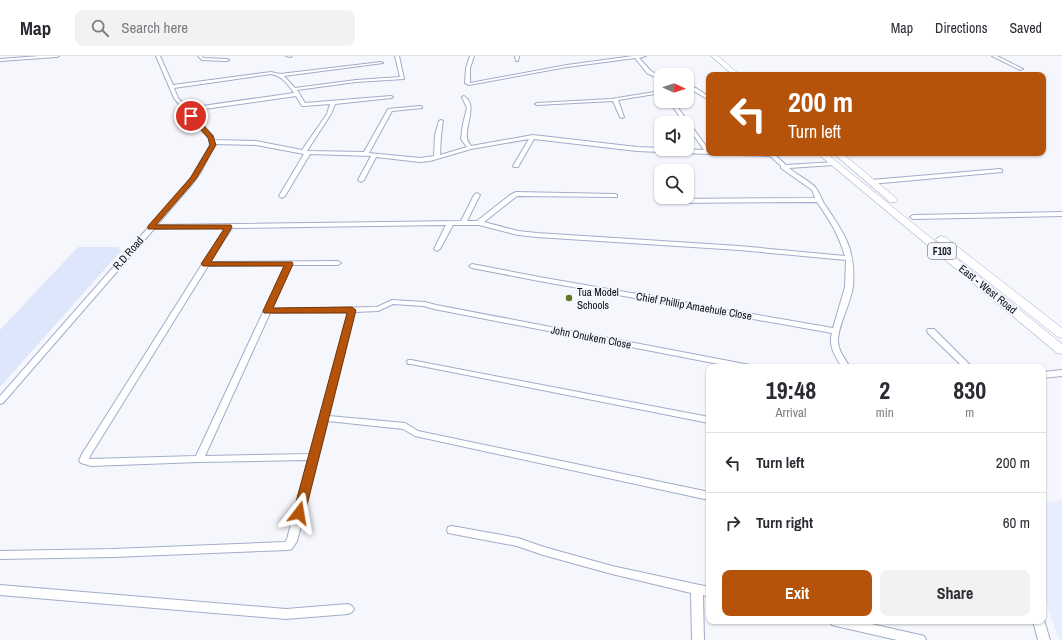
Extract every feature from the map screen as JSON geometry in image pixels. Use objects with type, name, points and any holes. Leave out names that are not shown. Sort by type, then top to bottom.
[{"type":"main road","points":[[714,56],[733,72]]},
{"type":"main road","points":[[708,61],[721,72]]},
{"type":"main road","name":"East - West Road","points":[[835,158],[871,182],[913,217],[1062,334]]},
{"type":"main road","name":"East - West Road","points":[[835,158],[1062,350]]},
{"type":"street","points":[[0,60],[57,56]]},
{"type":"street","points":[[158,56],[176,98],[185,110],[198,122],[213,142],[263,144],[305,152],[366,154],[420,160],[437,158],[470,148],[533,137],[624,148],[706,152]]},
{"type":"street","points":[[200,56],[204,59],[227,60]]},
{"type":"street","points":[[185,110],[362,80],[402,78],[397,56],[393,56]]},
{"type":"street","points":[[472,56],[468,68],[467,83],[469,84],[566,66],[644,56]]},
{"type":"street","points":[[635,56],[649,72],[654,75]]},
{"type":"street","points":[[994,56],[1021,69]]},
{"type":"street","points":[[171,87],[253,75],[271,73],[281,75],[381,63]]},
{"type":"street","points":[[281,75],[296,91],[304,105],[390,97]]},
{"type":"street","points":[[694,89],[706,97]]},
{"type":"street","points":[[537,104],[615,99],[654,93]]},
{"type":"street","points":[[464,97],[469,108],[465,124],[464,139],[470,148]]},
{"type":"street","points":[[615,99],[622,117]]},
{"type":"street","points":[[282,196],[305,152],[329,114],[333,103]]},
{"type":"street","points":[[366,154],[390,110],[420,107]]},
{"type":"street","points":[[437,158],[438,135],[441,121]]},
{"type":"street","points":[[694,132],[706,148]]},
{"type":"street","points":[[516,166],[533,137]]},
{"type":"street","name":"R.D Road","points":[[0,401],[194,178],[213,145],[213,142]]},
{"type":"street","points":[[361,180],[374,155]]},
{"type":"street","points":[[772,156],[793,175],[811,186],[839,231],[849,258],[849,287],[836,331],[835,346],[844,364]]},
{"type":"street","points":[[783,167],[835,158]]},
{"type":"street","points":[[871,182],[1000,172]]},
{"type":"street","points":[[479,223],[516,194],[616,196]]},
{"type":"street","points":[[463,224],[477,195]]},
{"type":"street","points":[[694,201],[819,200]]},
{"type":"street","points":[[913,217],[1062,214]]},
{"type":"street","points":[[151,227],[479,223],[506,230],[537,235],[739,248],[849,258]]},
{"type":"street","points":[[436,249],[450,224]]},
{"type":"street","points":[[229,227],[85,456],[84,461],[91,463],[313,457]]},
{"type":"street","points":[[205,264],[338,263]]},
{"type":"street","points":[[199,459],[289,264]]},
{"type":"street","name":"Chief Phillip Amaehule Close","points":[[472,266],[836,331]]},
{"type":"street","name":"John Onukem Close","points":[[267,311],[378,309],[392,302],[425,304],[434,307],[731,364]]},
{"type":"street","points":[[0,555],[120,553],[288,546],[292,541],[352,310]]},
{"type":"street","points":[[931,331],[965,364]]},
{"type":"street","points":[[411,362],[706,419]]},
{"type":"street","points":[[1046,375],[1062,373]]},
{"type":"street","points":[[324,418],[405,426],[415,433],[706,495]]},
{"type":"street","points":[[452,530],[518,542],[543,551],[612,570],[706,591]]},
{"type":"street","points":[[697,589],[698,640]]},
{"type":"street","points":[[0,590],[286,614],[348,609]]},
{"type":"street","points":[[849,624],[920,640]]},
{"type":"street","points":[[1040,624],[1044,640]]},
{"type":"shaded area","points":[[78,247],[119,247],[120,252],[0,387],[0,330]]},
{"type":"shaded area","points":[[1062,499],[1062,640],[1059,640],[1046,602],[1046,502]]},
{"type":"place","name":"Tua Model Schools","points":[[569,298]]},
{"type":"route","points":[[191,116],[211,137],[213,145],[194,178],[151,227],[229,227],[205,264],[289,264],[267,311],[352,310],[299,513]]}]
